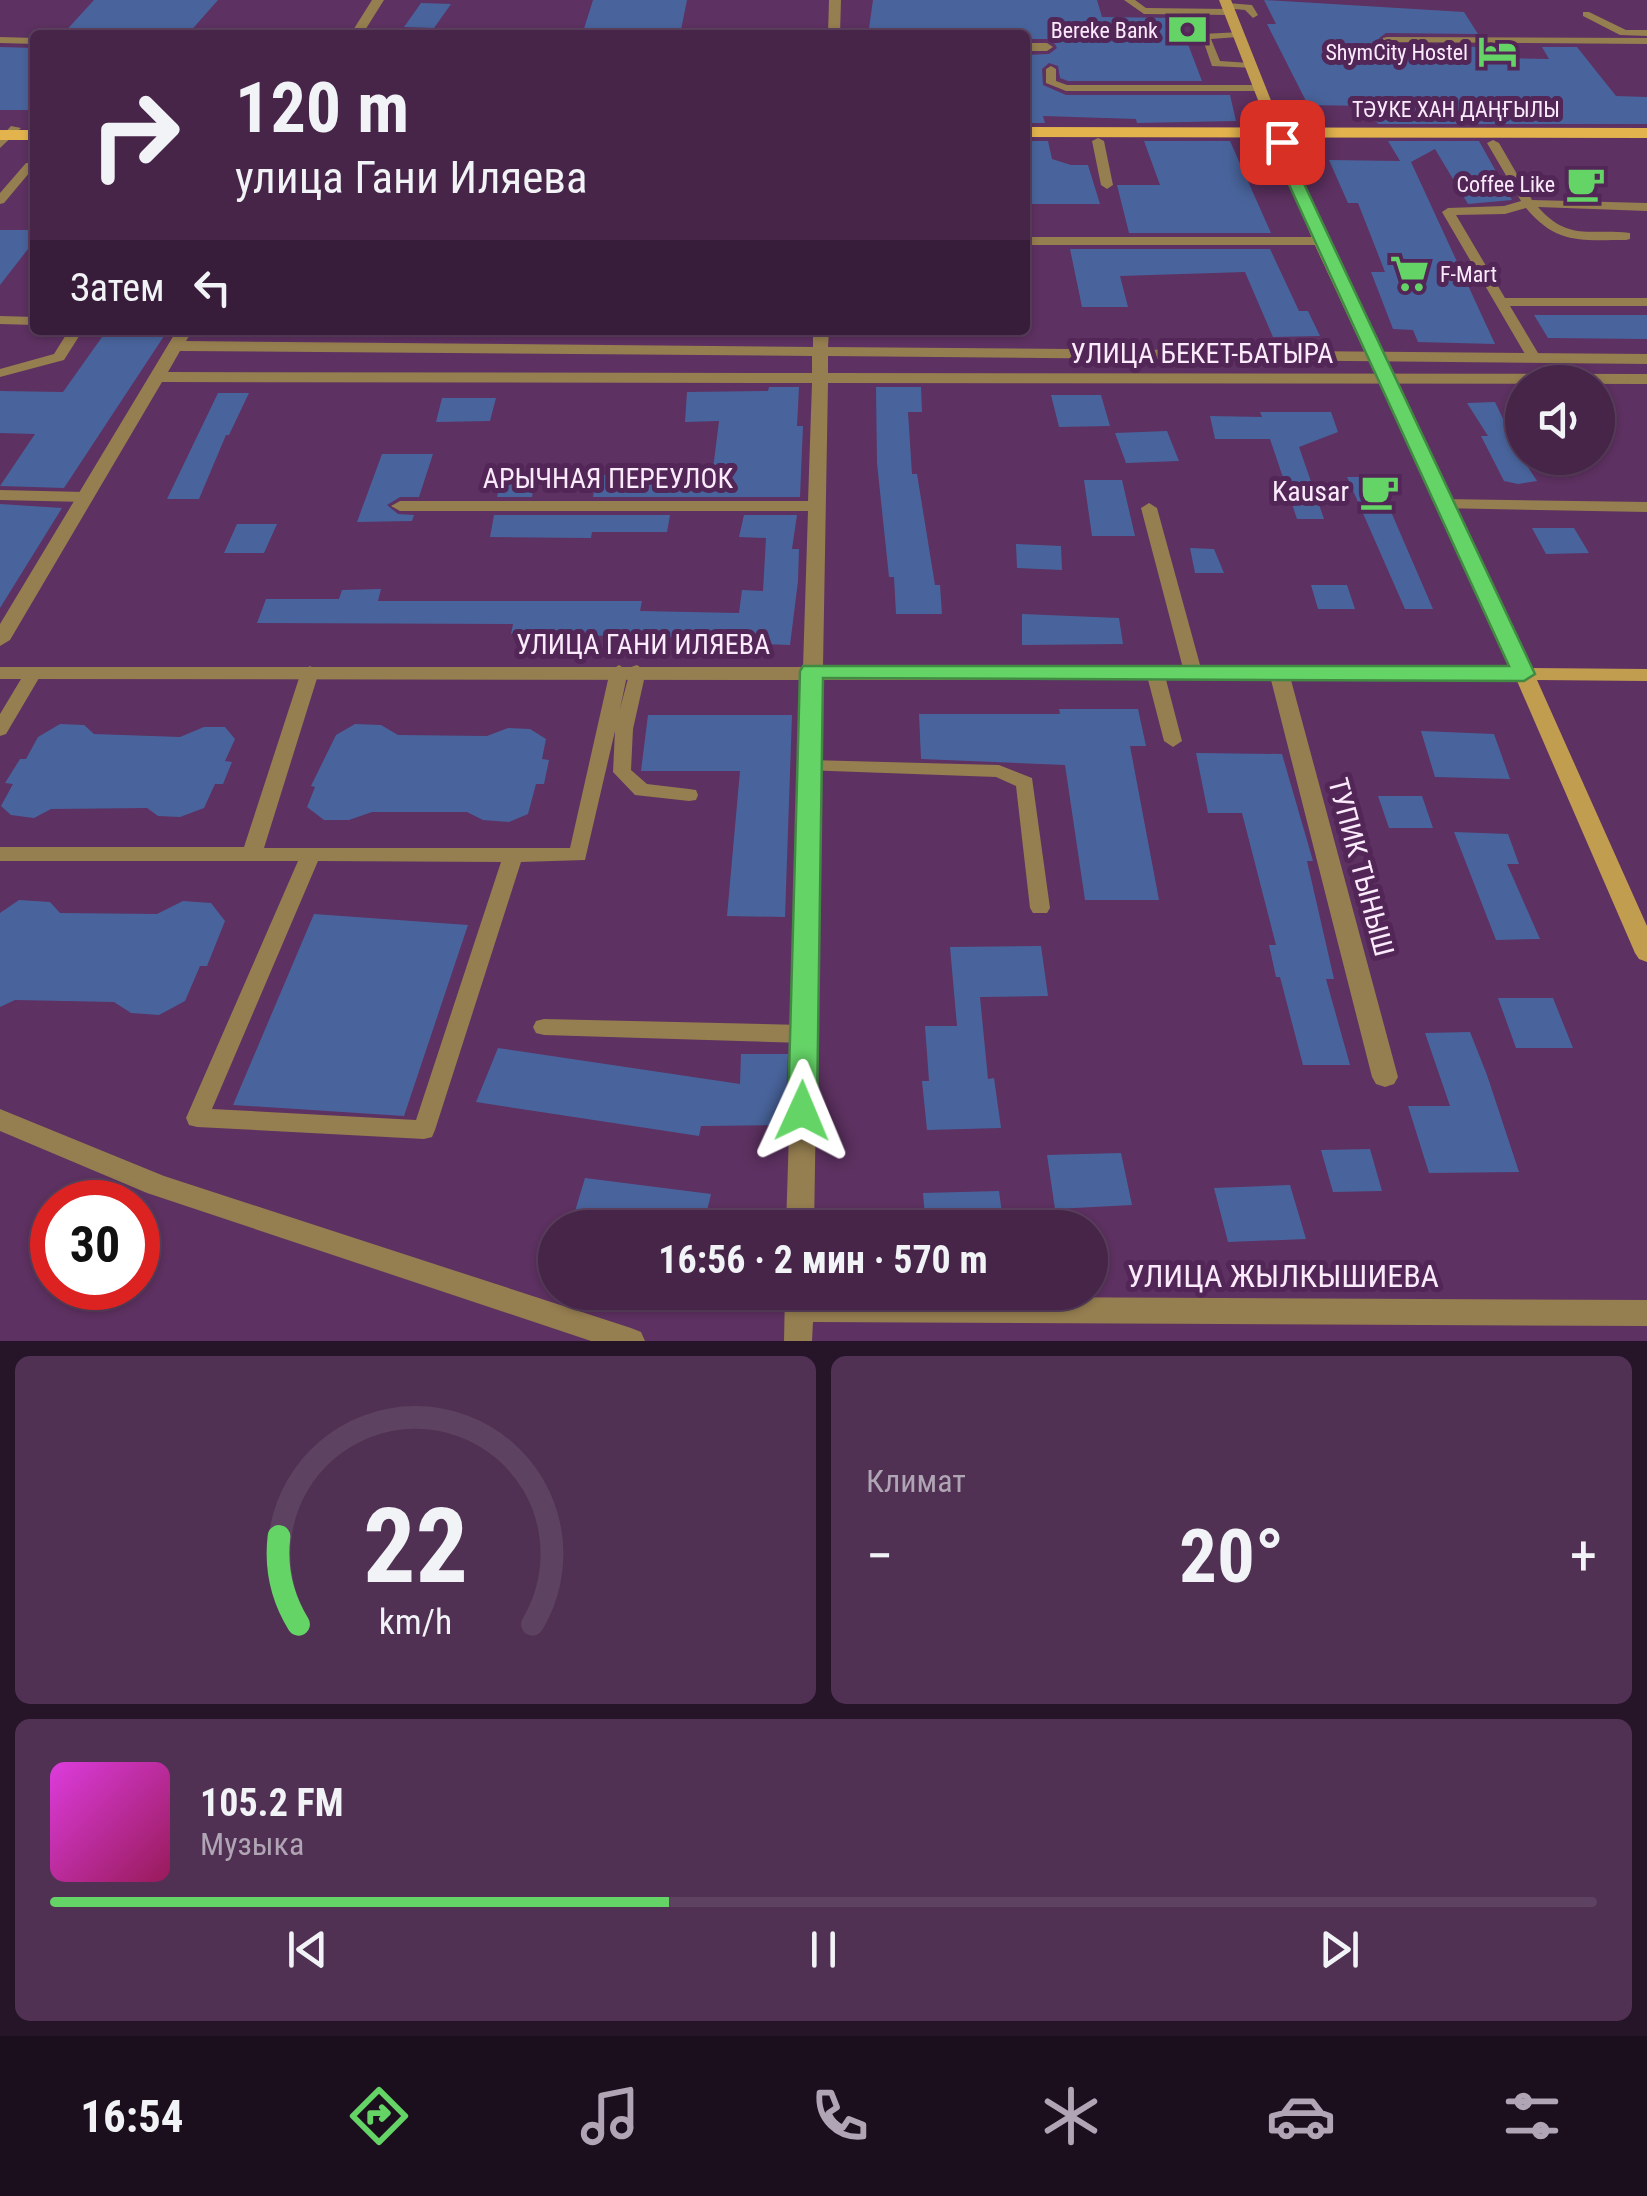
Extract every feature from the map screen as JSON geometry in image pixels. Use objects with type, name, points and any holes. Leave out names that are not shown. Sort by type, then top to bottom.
[{"type":"main road","points":[[1227,6],[1320,241],[1378,357],[1524,674],[1647,953]]},
{"type":"main road","points":[[5,134],[30,132]]},
{"type":"main road","name":"ТӘУКЕ ХАН ДАҢҒЫЛЫ","points":[[1030,132],[1647,143]]},
{"type":"main road","name":"ТӘУКЕ ХАН ДАҢҒЫЛЫ","points":[[1030,140],[1647,133]]},
{"type":"main road","name":"УЛИЦА ГАНИ ИЛЯЕВА","points":[[1524,674],[1647,675]]},
{"type":"street","points":[[359,30],[378,0]]},
{"type":"street","points":[[834,30],[835,0]]},
{"type":"street","points":[[0,40],[30,40]]},
{"type":"street","points":[[1387,40],[1647,41]]},
{"type":"street","points":[[1030,47],[1047,47]]},
{"type":"street","points":[[1030,240],[1320,241]]},
{"type":"street","points":[[0,640],[180,338]]},
{"type":"street","name":"УЛИЦА БЕКЕТ-БАТЫРА","points":[[180,338],[821,341],[1378,357],[1647,359]]},
{"type":"street","points":[[800,1210],[821,341]]},
{"type":"street","name":"УЛИЦА БЕКЕТ-БАТЫРА","points":[[157,377],[1647,380]]},
{"type":"street","points":[[1444,504],[1647,507]]},
{"type":"street","name":"АРЫЧНАЯ ПЕРЕУЛОК","points":[[400,506],[816,506]]},
{"type":"street","name":"УЛИЦА ГАНИ ИЛЯЕВА","points":[[0,672],[1524,674]]},
{"type":"street","name":"ТУПИК ТЫНЫШ","points":[[1280,673],[1385,1077]]},
{"type":"street","points":[[0,1120],[157,1185],[631,1341]]},
{"type":"street","name":"УЛИЦА ЖЫЛКЫШИЕВА","points":[[1108,1305],[1647,1313]]},
{"type":"street","points":[[798,1310],[798,1341]]},
{"type":"lane","points":[[1129,0],[1144,11],[1249,6],[1254,14]]},
{"type":"lane","points":[[1586,14],[1624,33],[1647,33]]},
{"type":"lane","points":[[1238,34],[1205,36],[1216,64],[1250,66]]},
{"type":"lane","points":[[1050,70],[1051,83],[1066,88],[1259,88]]},
{"type":"lane","points":[[1098,141],[1107,185]]},
{"type":"lane","points":[[1493,143],[1528,203],[1548,228],[1566,235],[1626,236]]},
{"type":"lane","points":[[0,200],[30,165]]},
{"type":"lane","points":[[1534,358],[1448,212],[1505,210],[1528,203],[1647,207]]},
{"type":"lane","points":[[1501,302],[1647,302]]},
{"type":"lane","points":[[0,320],[30,320]]},
{"type":"lane","points":[[0,373],[59,358],[73,335]]},
{"type":"lane","points":[[0,495],[85,497]]},
{"type":"lane","points":[[1149,508],[1194,672]]},
{"type":"lane","points":[[628,671],[622,772],[642,790],[689,795]]},
{"type":"lane","points":[[0,854],[578,855],[628,671]]},
{"type":"lane","points":[[0,730],[33,672]]},
{"type":"lane","points":[[252,854],[310,672]]},
{"type":"lane","points":[[1155,672],[1174,741]]},
{"type":"lane","points":[[810,766],[998,771],[1025,783],[1040,908]]},
{"type":"lane","points":[[311,854],[197,1118],[424,1130],[513,855]]},
{"type":"lane","points":[[544,1027],[804,1034]]},
{"type":"building","points":[[94,0],[218,0],[192,30],[67,30]]},
{"type":"building","points":[[593,0],[687,0],[681,30],[584,30]]},
{"type":"building","points":[[873,0],[1097,0],[1102,17],[1178,18],[1202,81],[1068,81],[1060,78],[1058,66],[1049,63],[1042,69],[1043,85],[1066,95],[1230,95],[1236,121],[1137,123],[1136,119],[1043,116],[1045,123],[1030,123],[1030,55],[1049,54],[1057,48],[1047,39],[1030,39],[1030,30],[869,30]]},
{"type":"building","points":[[1264,0],[1464,12],[1478,34],[1386,33],[1379,38],[1383,46],[1487,47],[1495,58],[1549,59],[1542,47],[1577,47],[1616,96],[1647,97],[1647,124],[1378,124],[1367,106],[1308,105],[1267,24],[1276,24]]},
{"type":"building","points":[[421,3],[451,4],[434,28],[404,27]]},
{"type":"building","points":[[0,47],[30,48],[30,110],[0,110]]},
{"type":"building","points":[[1030,141],[1048,141],[1052,159],[1088,165],[1100,204],[1030,204]]},
{"type":"building","points":[[1144,141],[1230,141],[1271,233],[1129,233],[1117,185],[1160,185]]},
{"type":"building","points":[[1388,141],[1479,141],[1512,200],[1468,204],[1435,149],[1411,162],[1495,344],[1418,342],[1413,330],[1393,329],[1371,272],[1385,272],[1358,203],[1348,203],[1329,160],[1400,161]]},
{"type":"building","points":[[0,230],[30,230],[30,246],[0,285]]},
{"type":"building","points":[[1070,249],[1270,249],[1299,311],[1308,311],[1320,336],[1273,337],[1245,272],[1120,276],[1128,307],[1082,307]]},
{"type":"building","points":[[1534,315],[1647,315],[1647,339],[1548,338]]},
{"type":"building","points":[[103,335],[165,335],[64,488],[0,486],[35,434],[0,433],[0,391],[63,392]]},
{"type":"building","points":[[769,387],[799,387],[797,426],[803,426],[800,497],[593,497],[597,475],[658,475],[659,470],[713,469],[719,421],[685,422],[687,392],[768,391]]},
{"type":"building","points":[[876,387],[921,387],[922,412],[908,412],[912,474],[917,474],[935,585],[940,585],[942,614],[896,614],[877,463]]},
{"type":"building","points":[[218,393],[249,393],[199,499],[167,499]]},
{"type":"building","points":[[1051,395],[1101,395],[1110,426],[1059,427]]},
{"type":"building","points":[[442,398],[496,398],[490,421],[436,422]]},
{"type":"building","points":[[1495,402],[1505,423],[1505,475],[1533,475],[1537,481],[1504,481],[1481,436],[1488,436],[1467,403]]},
{"type":"building","points":[[1260,412],[1331,412],[1338,432],[1299,447],[1324,519],[1297,519],[1270,439],[1215,439],[1210,416],[1262,417]]},
{"type":"building","points":[[1167,431],[1179,461],[1126,463],[1115,433]]},
{"type":"building","points":[[382,454],[433,454],[419,497],[400,497],[387,505],[398,514],[414,515],[412,521],[357,522]]},
{"type":"building","points":[[535,474],[532,497],[497,497],[502,475]]},
{"type":"building","points":[[1347,477],[1376,477],[1433,609],[1405,609]]},
{"type":"building","points":[[1084,480],[1122,480],[1135,536],[1092,536]]},
{"type":"building","points":[[0,504],[62,508],[0,608]]},
{"type":"building","points":[[494,515],[670,515],[667,532],[592,532],[591,538],[490,537]]},
{"type":"building","points":[[744,515],[797,515],[792,549],[799,549],[798,581],[790,645],[736,643],[736,638],[511,634],[513,624],[257,623],[266,599],[339,599],[342,590],[381,589],[378,601],[642,601],[640,611],[739,613],[742,590],[763,591],[766,538],[739,537]]},
{"type":"building","points":[[237,524],[277,524],[264,553],[224,553]]},
{"type":"building","points":[[1532,528],[1574,528],[1589,553],[1546,554]]},
{"type":"building","points":[[1016,544],[1061,546],[1062,570],[1017,568]]},
{"type":"building","points":[[1190,548],[1214,549],[1224,573],[1195,573]]},
{"type":"building","points":[[1311,585],[1347,585],[1355,609],[1318,609]]},
{"type":"building","points":[[1022,614],[1119,618],[1123,644],[1022,645]]},
{"type":"building","points":[[1059,709],[1138,709],[1146,746],[1130,746],[1159,900],[1085,900],[1065,765],[921,759],[919,714],[1060,714]]},
{"type":"building","points":[[648,715],[792,715],[785,917],[727,916],[740,771],[641,771]]},
{"type":"building","points":[[60,724],[84,725],[94,734],[180,737],[204,727],[225,727],[235,739],[225,761],[232,762],[223,784],[215,784],[204,808],[180,817],[158,816],[147,808],[51,809],[34,818],[11,815],[1,806],[13,784],[5,783],[20,759],[26,759],[38,737]]},
{"type":"building","points":[[355,724],[381,725],[398,735],[487,736],[508,728],[530,729],[546,739],[542,759],[549,760],[544,784],[536,784],[528,814],[509,822],[483,820],[467,812],[372,812],[349,820],[324,820],[307,807],[315,787],[311,786],[336,735]]},
{"type":"building","points":[[1421,731],[1494,734],[1510,779],[1435,777]]},
{"type":"building","points":[[1196,753],[1282,754],[1313,861],[1307,861],[1334,979],[1326,979],[1350,1065],[1303,1065],[1280,977],[1276,977],[1269,945],[1276,945],[1242,813],[1208,813]]},
{"type":"building","points":[[1378,796],[1422,796],[1433,828],[1389,828]]},
{"type":"building","points":[[1454,832],[1508,834],[1519,864],[1507,864],[1540,939],[1496,940]]},
{"type":"building","points":[[19,900],[50,902],[60,913],[157,914],[183,901],[211,903],[225,921],[207,966],[200,966],[185,1001],[159,1015],[131,1013],[114,1002],[15,1000],[0,1007],[0,913]]},
{"type":"building","points":[[314,914],[468,925],[404,1116],[233,1105]]},
{"type":"building","points":[[1041,946],[1048,996],[980,997],[988,1079],[994,1078],[1001,1128],[927,1130],[922,1081],[929,1081],[925,1026],[957,1026],[950,947]]},
{"type":"building","points":[[1498,998],[1553,998],[1573,1048],[1516,1048]]},
{"type":"building","points":[[1470,1032],[1519,1172],[1429,1173],[1408,1106],[1450,1106],[1425,1033]]},
{"type":"building","points":[[498,1048],[740,1084],[741,1054],[788,1054],[785,1125],[701,1126],[699,1136],[476,1102]]},
{"type":"building","points":[[1370,1149],[1382,1191],[1333,1192],[1321,1150]]},
{"type":"building","points":[[1121,1153],[1132,1205],[1055,1209],[1047,1155]]},
{"type":"building","points":[[585,1178],[711,1194],[707,1210],[575,1210]]},
{"type":"building","points":[[1290,1185],[1306,1239],[1228,1242],[1214,1188]]},
{"type":"building","points":[[999,1191],[1002,1210],[924,1210],[923,1193]]},
{"type":"place","name":"Bereke Bank","points":[[1188,30]]},
{"type":"place","name":"ShymCity Hostel","points":[[1498,52]]},
{"type":"place","name":"Coffee Like","points":[[1585,184]]},
{"type":"place","name":"F-Mart","points":[[1410,274]]},
{"type":"place","name":"Kausar","points":[[1379,491]]},
{"type":"route","points":[[802,1111],[812,671],[1524,674],[1378,357],[1320,241],[1283,154],[1282,142]]}]
